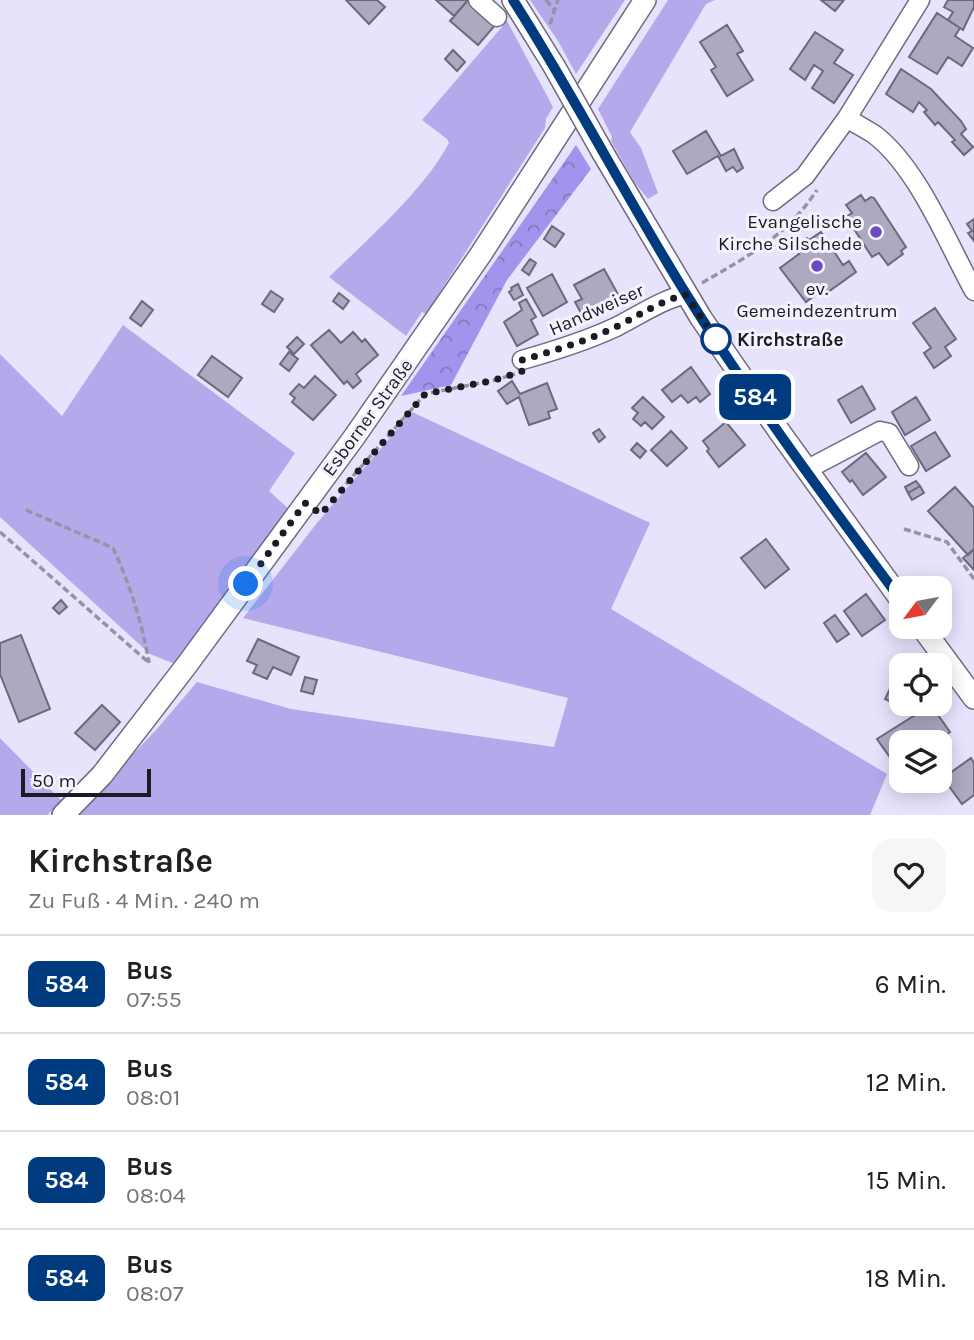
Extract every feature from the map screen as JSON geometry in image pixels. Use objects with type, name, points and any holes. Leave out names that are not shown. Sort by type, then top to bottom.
[{"type":"main road","points":[[513,0],[548,55],[686,295],[806,470],[889,584]]},
{"type":"main road","name":"Esborner Straße","points":[[63,815],[103,775],[355,436],[481,254],[645,0]]},
{"type":"main road","points":[[931,639],[974,698]]},
{"type":"street","points":[[478,0],[497,17]]},
{"type":"street","points":[[773,201],[805,176],[847,118],[920,0]]},
{"type":"street","points":[[847,118],[876,136],[910,174],[974,291]]},
{"type":"street","name":"Handweiser","points":[[522,360],[570,346],[617,326],[670,298],[686,295]]},
{"type":"street","points":[[806,470],[880,430],[889,433],[909,466]]},
{"type":"path","points":[[546,0],[555,11]]},
{"type":"path","points":[[548,29],[558,0]]},
{"type":"path","points":[[686,295],[783,231],[806,207],[818,188]]},
{"type":"path","points":[[338,494],[425,394],[495,380],[523,371],[522,360]]},
{"type":"path","points":[[0,532],[149,663],[144,629],[127,578],[113,548],[26,510]]},
{"type":"path","points":[[904,529],[947,542],[974,579]]},
{"type":"shaded area","points":[[530,0],[625,0],[576,74],[558,41]]},
{"type":"shaded area","points":[[668,0],[715,0],[706,4],[630,132],[641,148],[658,193],[648,199],[635,183],[611,141],[612,137],[598,109]]},
{"type":"shaded area","points":[[507,21],[553,107],[546,119],[545,128],[426,314],[422,312],[406,336],[329,277],[410,196],[438,161],[449,143],[422,120]]},
{"type":"shaded area","points":[[123,325],[295,453],[269,491],[290,510],[175,664],[150,654],[0,517],[0,354],[62,416]]},
{"type":"shaded area","points":[[412,412],[650,523],[611,609],[887,774],[870,815],[75,815],[156,730],[197,682],[291,709],[554,747],[568,698],[243,618],[317,523]]},
{"type":"shaded area","points":[[0,738],[62,801],[47,815],[0,815]]},
{"type":"green space","points":[[576,145],[591,169],[507,280],[451,385],[401,396]]},
{"type":"building","points":[[346,0],[377,0],[385,7],[369,24]]},
{"type":"building","points":[[436,0],[468,0],[454,16]]},
{"type":"building","points":[[468,0],[497,23],[478,45],[450,21]]},
{"type":"building","points":[[821,0],[844,0],[835,11]]},
{"type":"building","points":[[948,0],[974,0],[974,7],[963,30],[948,20],[953,12],[944,7]]},
{"type":"building","points":[[937,13],[960,28],[955,36],[973,48],[962,66],[948,57],[937,74],[909,57]]},
{"type":"building","points":[[727,25],[743,51],[737,54],[753,80],[727,96],[711,70],[716,67],[700,42]]},
{"type":"building","points":[[815,32],[843,50],[834,63],[853,75],[834,103],[812,88],[823,71],[814,65],[805,80],[790,69]]},
{"type":"building","points":[[453,50],[465,62],[457,71],[445,59]]},
{"type":"building","points":[[901,69],[931,89],[961,121],[966,129],[961,134],[973,147],[964,155],[952,142],[955,140],[938,122],[935,125],[919,102],[913,112],[886,94]]},
{"type":"building","points":[[706,131],[721,156],[734,149],[743,168],[737,172],[733,167],[726,171],[718,156],[687,174],[673,151]]},
{"type":"building","name":"Evangelische Kirche Silschede","points":[[861,195],[865,201],[874,198],[906,247],[901,251],[903,254],[888,265],[879,253],[872,257],[854,229],[848,230],[843,222],[852,213],[846,205]]},
{"type":"building","points":[[974,219],[974,241],[968,233],[972,231],[967,224]]},
{"type":"building","points":[[552,226],[564,234],[555,247],[544,239]]},
{"type":"building","name":"ev. Gemeindezentrum","points":[[821,232],[843,265],[849,261],[856,272],[828,292],[825,288],[806,302],[780,268],[799,254],[795,248],[807,238],[809,240]]},
{"type":"building","points":[[530,259],[536,263],[529,275],[522,270]]},
{"type":"building","points":[[604,269],[620,298],[591,315],[589,312],[582,315],[575,302],[582,299],[574,285]]},
{"type":"building","points":[[552,274],[567,302],[543,316],[527,288]]},
{"type":"building","points":[[518,284],[523,295],[514,300],[509,292]]},
{"type":"building","points":[[271,291],[283,299],[274,312],[262,304]]},
{"type":"building","points":[[339,293],[349,301],[343,309],[333,301]]},
{"type":"building","points":[[526,299],[536,317],[531,320],[538,334],[517,346],[504,322],[522,310],[519,303]]},
{"type":"building","points":[[142,301],[153,310],[141,326],[130,318]]},
{"type":"building","points":[[935,308],[956,339],[945,347],[951,356],[934,368],[924,353],[931,348],[913,323]]},
{"type":"building","points":[[329,330],[341,343],[353,332],[362,342],[365,339],[378,355],[356,374],[361,381],[353,388],[347,381],[344,384],[311,345]]},
{"type":"building","points":[[297,337],[304,344],[294,354],[287,347]]},
{"type":"building","points":[[289,352],[298,359],[289,371],[280,364]]},
{"type":"building","points":[[212,356],[242,378],[228,397],[198,375]]},
{"type":"building","points":[[691,367],[710,394],[700,402],[696,397],[688,403],[681,395],[672,402],[662,390]]},
{"type":"building","points":[[315,376],[336,395],[313,420],[292,402],[295,398],[290,394],[299,384],[304,388]]},
{"type":"building","points":[[512,381],[520,394],[547,383],[557,409],[548,412],[550,418],[529,425],[519,397],[507,404],[498,391]]},
{"type":"building","points":[[862,386],[875,409],[851,423],[838,400]]},
{"type":"building","points":[[643,397],[664,417],[652,429],[645,422],[641,426],[633,419],[638,413],[632,408]]},
{"type":"building","points":[[916,397],[930,420],[905,435],[892,412]]},
{"type":"building","points":[[726,422],[745,445],[719,467],[703,441]]},
{"type":"building","points":[[599,429],[605,437],[599,442],[593,433]]},
{"type":"building","points":[[671,431],[687,448],[667,466],[651,450]]},
{"type":"building","points":[[935,432],[950,456],[926,471],[911,446]]},
{"type":"building","points":[[637,443],[646,451],[640,458],[631,450]]},
{"type":"building","points":[[866,453],[886,477],[863,495],[842,472]]},
{"type":"building","points":[[916,481],[920,486],[908,493],[905,487]]},
{"type":"building","points":[[920,486],[924,493],[912,500],[908,493]]},
{"type":"building","points":[[955,487],[974,508],[974,549],[968,555],[928,511]]},
{"type":"building","points":[[766,539],[789,569],[765,588],[741,558]]},
{"type":"building","points":[[974,549],[974,570],[963,558]]},
{"type":"building","points":[[866,594],[885,620],[862,636],[844,611]]},
{"type":"building","points":[[61,600],[67,607],[59,614],[53,608]]},
{"type":"building","points":[[835,615],[849,634],[837,642],[824,623]]},
{"type":"building","points":[[21,635],[50,709],[19,722],[0,674],[0,643]]},
{"type":"building","points":[[258,639],[299,657],[291,675],[273,667],[267,679],[253,673],[257,665],[247,661]]},
{"type":"building","points":[[305,677],[317,680],[313,694],[301,691]]},
{"type":"building","points":[[102,705],[120,722],[95,750],[75,733]]},
{"type":"building","points":[[914,716],[939,716],[949,730],[891,730]]},
{"type":"building","points":[[889,731],[889,756],[877,739]]},
{"type":"building","points":[[971,758],[974,763],[974,795],[962,804],[952,790],[952,772]]},
{"type":"bus line","name":"584","points":[[513,0],[548,55],[686,295],[792,450],[889,584]]},
{"type":"place","name":"Evangelische Kirche Silschede","points":[[876,232]]},
{"type":"place","name":"ev. Gemeindezentrum","points":[[817,266]]},
{"type":"place","name":"Kirchstraße","points":[[716,339]]},
{"type":"route","points":[[246,584],[305,503],[321,514],[425,394],[495,380],[523,371],[522,360],[570,346],[617,326],[670,298],[686,295],[716,339]]}]
